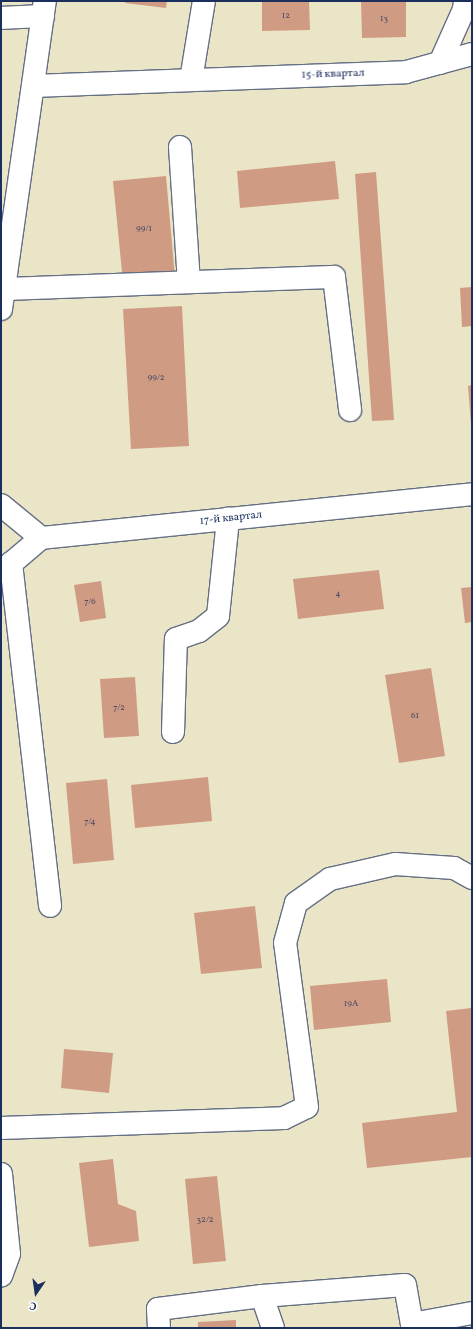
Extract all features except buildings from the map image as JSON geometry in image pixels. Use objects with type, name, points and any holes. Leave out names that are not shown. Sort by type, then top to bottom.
[{"type":"street","points":[[191,80],[204,1]]},
{"type":"street","points":[[440,63],[464,9],[466,1]]},
{"type":"street","points":[[1,18],[44,8],[2,299],[189,282],[334,277],[350,410]]},
{"type":"street","name":"15-й квартал","points":[[33,86],[406,72],[472,54]]},
{"type":"street","points":[[180,147],[189,282]]},
{"type":"street","name":"17-й квартал","points":[[41,538],[472,494]]},
{"type":"street","points":[[1,505],[41,538],[6,567],[50,906]]},
{"type":"street","points":[[173,732],[176,639],[200,630],[218,616],[228,519]]},
{"type":"street","points":[[1,1128],[284,1118],[306,1107],[285,943],[296,903],[330,879],[395,864],[454,868],[472,878]]},
{"type":"street","points":[[1,1174],[9,1254],[1,1276]]},
{"type":"street","points":[[159,1328],[158,1309],[262,1296],[405,1286],[412,1326],[472,1312]]},
{"type":"street","points":[[262,1296],[273,1328]]}]
